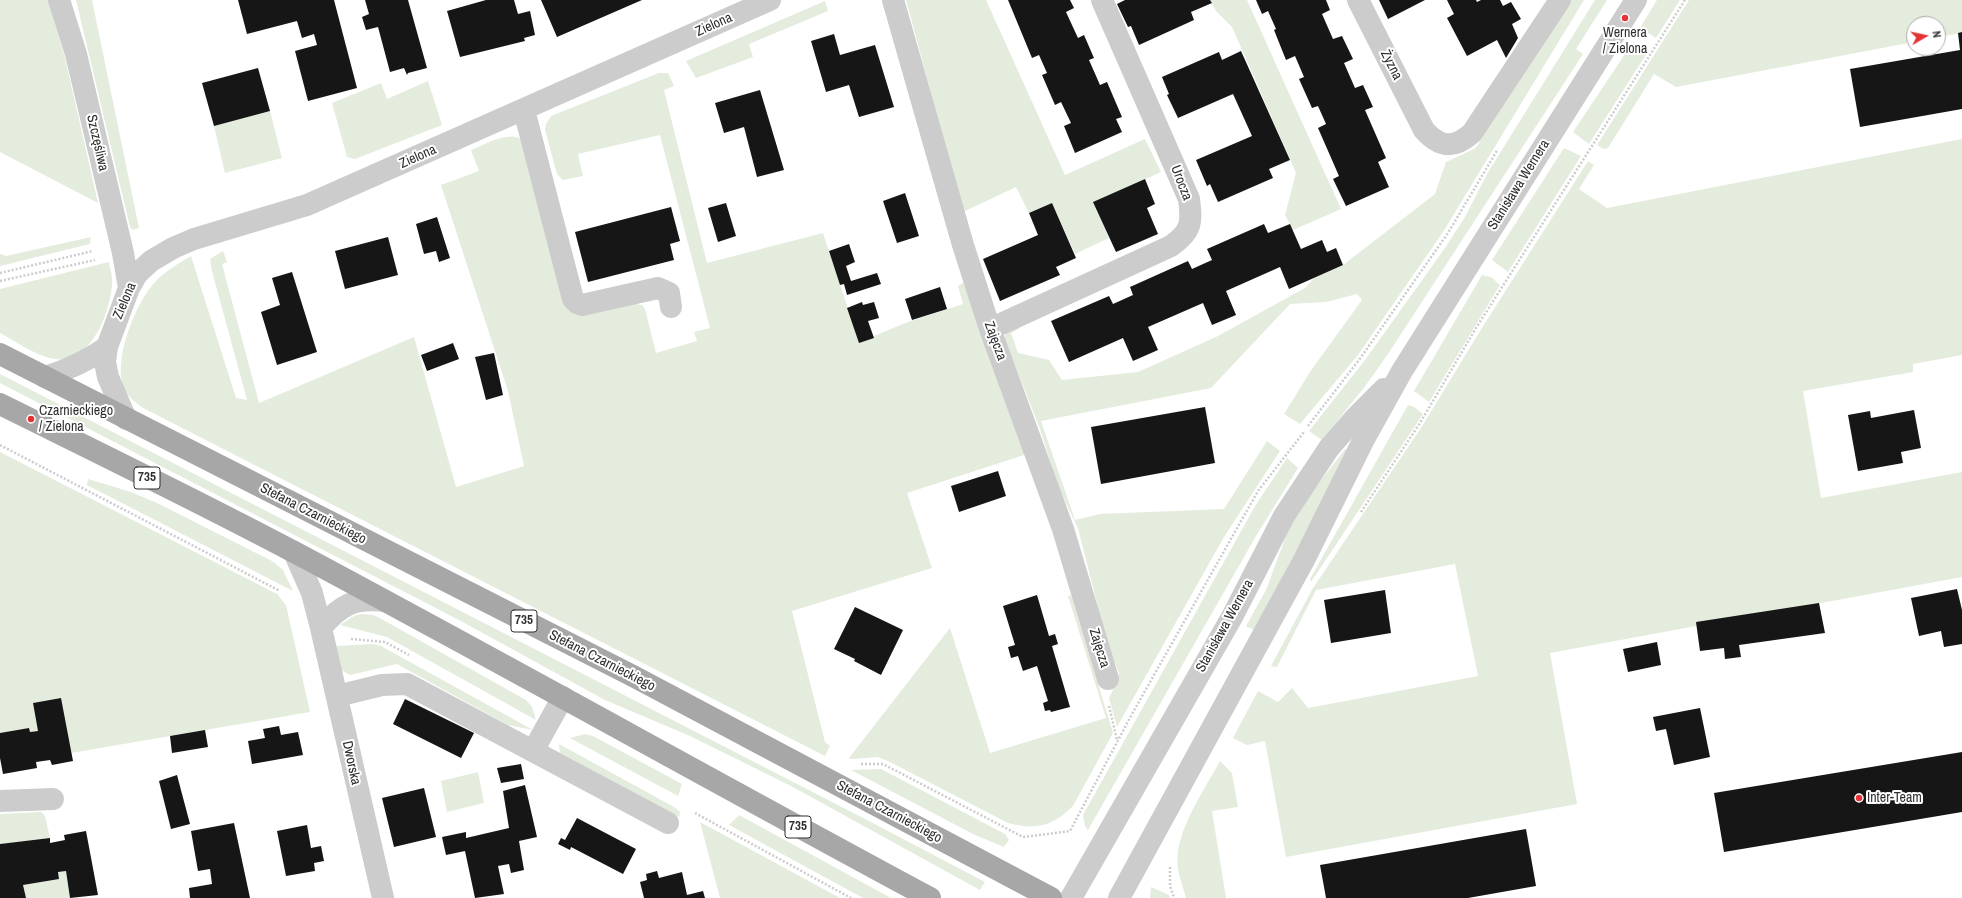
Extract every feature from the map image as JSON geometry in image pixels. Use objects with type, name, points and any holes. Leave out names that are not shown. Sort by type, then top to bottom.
[{"type":"main road","name":"Stefana Czarnieckiego","points":[[0,354],[633,676],[1051,898]]},
{"type":"main road","name":"735","points":[[0,404],[294,552],[930,898]]},
{"type":"street","name":"Szczęśliwa","points":[[59,0],[78,61],[123,254],[129,288]]},
{"type":"street","name":"Zielona","points":[[126,419],[108,377],[105,362],[107,347],[129,288],[136,274],[151,261],[173,248],[194,240],[308,205],[770,0]]},
{"type":"street","name":"Zajęcza","points":[[893,0],[962,245],[990,329],[1063,529],[1108,679]]},
{"type":"street","name":"Urocza","points":[[990,329],[1171,246],[1182,238],[1190,227],[1191,215],[1189,199],[1102,0]]},
{"type":"street","name":"Żyzna","points":[[1358,0],[1424,130],[1432,139],[1442,144],[1452,144],[1463,141],[1472,133],[1560,0]]},
{"type":"street","name":"Stanisława Wernera","points":[[1119,898],[1304,560],[1363,441],[1402,371],[1636,0]]},
{"type":"street","points":[[524,110],[573,299],[582,305],[658,288],[669,293],[671,307]]},
{"type":"street","points":[[45,377],[69,370],[90,359],[107,347]]},
{"type":"street","name":"Stanisława Wernera","points":[[1071,898],[1232,617],[1284,516],[1329,448],[1356,417],[1402,371]]},
{"type":"street","name":"Dworska","points":[[294,552],[312,593],[383,898]]},
{"type":"street","points":[[321,628],[344,606],[354,602],[369,600],[385,601]]},
{"type":"street","points":[[337,696],[382,685],[407,684],[668,823]]},
{"type":"street","points":[[533,751],[563,697]]},
{"type":"street","points":[[0,801],[53,799]]},
{"type":"path","points":[[1359,515],[1420,423],[1476,328],[1685,0]]},
{"type":"path","points":[[0,273],[99,250]]},
{"type":"path","points":[[0,446],[286,594]]},
{"type":"path","points":[[1108,679],[1107,697],[1117,741]]},
{"type":"path","points":[[860,764],[883,764],[1023,837],[1070,831]]},
{"type":"path","points":[[1170,863],[1170,886],[1174,898]]},
{"type":"green space","points":[[0,0],[48,0],[65,58],[98,203],[0,152]]},
{"type":"green space","points":[[76,0],[92,0],[139,228],[133,230],[130,227]]},
{"type":"green space","points":[[906,0],[986,0],[1065,175],[1145,139],[1161,172],[1094,202],[1109,238],[1075,254],[1052,203],[1029,213],[1016,187],[963,212]]},
{"type":"green space","points":[[1210,0],[1247,0],[1341,209],[1293,230],[1285,215],[1296,173],[1232,27],[1216,11]]},
{"type":"green space","points":[[1571,0],[1584,0],[1443,232],[1358,355],[1300,424],[1284,414],[1312,369],[1362,300],[1357,294],[1326,302],[1290,304],[1211,388],[1041,421],[1075,520],[1100,514],[1224,509],[1267,441],[1280,451],[1224,537],[1117,727],[1109,698],[1118,680],[1119,673],[1107,643],[1078,528],[1059,489],[1040,429],[1005,340],[1005,332],[1013,327],[1020,328],[1011,333],[1018,353],[1049,360],[1062,380],[1138,372],[1218,336],[1305,288],[1314,278],[1343,265],[1435,194],[1446,162],[1474,149],[1478,145],[1493,117]]},
{"type":"green space","points":[[1595,0],[1607,0],[1576,49],[1583,54],[1388,354],[1366,385],[1322,440],[1309,431],[1365,360],[1445,248],[1465,217],[1487,174]]},
{"type":"green space","points":[[1657,0],[1680,0],[1656,38],[1640,28]]},
{"type":"green space","points":[[1689,0],[1962,0],[1962,33],[1946,36],[1946,16],[1906,16],[1906,44],[1676,87],[1654,74],[1608,148],[1603,149],[1597,145]]},
{"type":"green space","points":[[825,1],[828,11],[749,44],[753,57],[696,78],[686,61]]},
{"type":"green space","points":[[1633,42],[1649,50],[1589,144],[1573,132]]},
{"type":"green space","points":[[659,73],[668,73],[674,86],[664,90],[707,263],[823,233],[859,342],[908,322],[963,304],[958,286],[966,281],[1026,448],[1024,455],[907,493],[932,568],[792,611],[825,742],[830,746],[825,756],[143,408],[128,394],[124,388],[121,376],[121,363],[128,332],[148,290],[160,277],[191,256],[236,398],[247,400],[210,259],[223,251],[227,262],[222,264],[259,403],[414,337],[456,487],[524,466],[508,391],[441,185],[479,171],[471,150],[504,137],[511,136],[523,140],[565,293],[642,305],[645,309],[656,353],[697,341],[694,332],[710,328],[660,135],[578,154],[583,176],[563,180],[557,174],[545,130],[546,124],[551,116]]},
{"type":"green space","points":[[428,81],[442,125],[355,159],[347,157],[332,103],[381,83],[387,99]]},
{"type":"green space","points":[[270,111],[282,158],[225,173],[214,126]]},
{"type":"green space","points":[[1962,139],[1962,355],[1913,364],[1913,372],[1803,391],[1821,498],[1962,472],[1962,577],[1550,653],[1577,804],[1286,857],[1265,741],[1247,745],[1233,738],[1258,691],[1278,702],[1292,688],[1308,708],[1478,676],[1455,564],[1316,590],[1277,667],[1271,666],[1313,588],[1421,428],[1480,331],[1588,161],[1594,165],[1579,189],[1607,208]]},
{"type":"green space","points":[[1564,148],[1581,156],[1508,272],[1492,260]]},
{"type":"green space","points":[[91,237],[90,244],[0,266],[0,254],[6,256]]},
{"type":"green space","points":[[109,262],[112,281],[108,307],[97,333],[89,345],[79,353],[68,358],[49,358],[27,349],[0,333],[0,289]]},
{"type":"green space","points":[[1482,275],[1491,277],[1500,285],[1429,402],[1414,391]]},
{"type":"green space","points":[[0,374],[985,882],[980,890],[791,786],[690,736],[605,700],[459,620],[0,383]]},
{"type":"green space","points":[[1408,405],[1414,407],[1423,414],[1311,582],[1310,579]]},
{"type":"green space","points":[[1345,449],[1352,455],[1254,630],[1246,626],[1266,590],[1289,528],[1312,492]]},
{"type":"green space","points":[[0,452],[277,594],[286,605],[310,712],[71,753],[60,698],[33,703],[38,731],[30,732],[29,728],[0,733]]},
{"type":"green space","points":[[1287,458],[1298,468],[1256,536],[1088,830],[1085,826],[1083,815],[1255,506]]},
{"type":"green space","points":[[88,479],[131,492],[157,503],[272,561],[283,570],[293,591],[87,485]]},
{"type":"green space","points":[[1071,595],[1113,733],[1073,806],[1065,813],[1043,825],[1027,826],[1008,823],[878,757],[849,758],[950,628],[990,753],[1106,718],[1068,596]]},
{"type":"green space","points":[[362,614],[374,615],[526,700],[532,707],[536,720],[387,637],[340,625],[354,616]]},
{"type":"green space","points":[[373,644],[381,646],[533,730],[508,725],[397,664],[350,675],[341,670],[336,646]]},
{"type":"green space","points":[[585,734],[593,736],[682,784],[678,796],[570,738]]},
{"type":"green space","points":[[559,744],[674,807],[680,812],[679,817],[560,753]]},
{"type":"green space","points":[[1220,761],[1232,773],[1238,807],[1212,811],[1226,898],[1186,898],[1178,868],[1180,841],[1198,799]]},
{"type":"green space","points":[[881,769],[1005,834],[1009,840],[1004,847],[973,834],[851,770]]},
{"type":"green space","points":[[478,772],[484,803],[447,812],[441,781]]},
{"type":"green space","points":[[41,812],[45,816],[50,838],[0,844],[0,814]]},
{"type":"green space","points":[[739,815],[891,898],[863,898],[729,825]]},
{"type":"green space","points":[[700,822],[840,898],[720,898]]},
{"type":"green space","points":[[66,871],[70,898],[26,898],[23,885],[59,879],[58,872]]},
{"type":"green space","points":[[1151,887],[1169,895],[1170,898],[1150,898]]},
{"type":"building","points":[[238,0],[334,0],[357,88],[308,101],[295,51],[317,45],[314,34],[302,38],[297,21],[247,34]]},
{"type":"building","points":[[365,0],[408,0],[427,68],[408,73],[407,75],[404,68],[390,72],[378,27],[366,30],[362,17],[369,14]]},
{"type":"building","points":[[486,0],[514,0],[518,14],[530,11],[535,35],[524,38],[525,41],[460,57],[447,11]]},
{"type":"building","points":[[541,0],[642,0],[557,37]]},
{"type":"building","points":[[1008,0],[1070,0],[1074,8],[1066,12],[1078,38],[1084,35],[1094,58],[1089,60],[1100,85],[1107,82],[1122,117],[1116,119],[1122,132],[1075,153],[1064,126],[1071,123],[1061,102],[1055,105],[1042,75],[1047,73],[1039,55],[1032,58]]},
{"type":"building","points":[[1125,0],[1210,0],[1212,3],[1191,12],[1194,20],[1139,45],[1131,26],[1128,27],[1117,4]]},
{"type":"building","points":[[1256,0],[1326,0],[1330,10],[1322,14],[1333,39],[1342,36],[1353,59],[1344,63],[1355,88],[1363,85],[1373,107],[1365,110],[1386,158],[1378,162],[1389,187],[1346,206],[1333,179],[1339,176],[1318,128],[1326,124],[1318,106],[1312,108],[1299,79],[1304,77],[1295,56],[1286,60],[1274,30],[1276,29],[1268,11],[1262,14]]},
{"type":"building","points":[[1379,0],[1425,0],[1388,19]]},
{"type":"building","points":[[1447,0],[1476,0],[1477,2],[1481,0],[1500,0],[1503,6],[1511,2],[1521,19],[1512,24],[1518,38],[1506,58],[1497,40],[1467,56],[1447,18],[1454,14]]},
{"type":"building","points":[[1962,32],[1962,109],[1860,127],[1850,69],[1925,56],[1946,56],[1946,52],[1960,50],[1958,33]]},
{"type":"building","points":[[834,34],[840,55],[875,45],[894,107],[859,117],[849,85],[826,92],[811,41]]},
{"type":"building","points":[[1241,51],[1290,160],[1269,169],[1273,178],[1218,202],[1210,184],[1207,186],[1196,160],[1252,136],[1233,94],[1178,118],[1167,95],[1169,94],[1162,77],[1219,52],[1222,60]]},
{"type":"building","points":[[258,68],[270,111],[214,126],[202,83]]},
{"type":"building","points":[[760,90],[784,170],[757,177],[744,127],[724,133],[715,103]]},
{"type":"building","points":[[1145,179],[1155,204],[1147,208],[1158,234],[1116,252],[1093,202]]},
{"type":"building","points":[[905,193],[919,236],[897,243],[883,201]]},
{"type":"building","points":[[726,203],[736,236],[718,242],[708,208]]},
{"type":"building","points":[[1052,203],[1076,258],[1056,267],[1060,275],[1000,301],[983,259],[1038,235],[1029,213]]},
{"type":"building","points":[[671,207],[680,241],[670,244],[674,260],[588,282],[575,232]]},
{"type":"building","points":[[437,217],[450,258],[439,262],[436,251],[424,254],[416,224]]},
{"type":"building","points":[[1264,224],[1268,233],[1290,224],[1301,249],[1322,240],[1327,252],[1336,248],[1343,265],[1289,289],[1280,267],[1226,291],[1236,315],[1212,325],[1203,303],[1148,327],[1158,350],[1133,361],[1123,338],[1069,362],[1051,321],[1109,296],[1113,304],[1133,295],[1130,287],[1188,261],[1192,269],[1212,260],[1207,249]]},
{"type":"building","points":[[388,237],[398,275],[345,289],[335,251]]},
{"type":"building","points":[[849,244],[855,262],[846,266],[851,281],[877,273],[881,284],[847,295],[844,284],[840,285],[829,251]]},
{"type":"building","points":[[292,272],[317,352],[277,365],[261,312],[280,305],[272,278]]},
{"type":"building","points":[[940,287],[947,309],[912,320],[905,299]]},
{"type":"building","points":[[862,302],[863,305],[874,302],[879,318],[868,321],[874,338],[859,343],[847,308]]},
{"type":"building","points":[[453,343],[459,359],[427,371],[421,355]]},
{"type":"building","points":[[494,353],[503,395],[486,400],[475,357]]},
{"type":"building","points":[[1205,407],[1215,463],[1101,484],[1091,427]]},
{"type":"building","points":[[1914,410],[1921,448],[1901,452],[1903,463],[1858,471],[1848,415],[1870,411],[1871,418]]},
{"type":"building","points":[[998,471],[1006,496],[959,512],[951,486]]},
{"type":"building","points":[[1957,589],[1962,610],[1962,644],[1944,647],[1941,631],[1919,636],[1911,598]]},
{"type":"building","points":[[1385,590],[1391,633],[1331,643],[1324,600]]},
{"type":"building","points":[[1037,595],[1049,636],[1055,634],[1058,644],[1052,646],[1070,707],[1051,712],[1050,710],[1045,711],[1043,703],[1048,701],[1037,666],[1023,671],[1018,656],[1011,658],[1008,647],[1015,645],[1003,606]]},
{"type":"building","points":[[1819,603],[1825,633],[1739,645],[1741,657],[1725,659],[1724,648],[1700,651],[1696,622]]},
{"type":"building","points":[[855,607],[903,630],[881,675],[854,661],[855,659],[834,649]]},
{"type":"building","points":[[1657,642],[1661,665],[1628,672],[1623,649]]},
{"type":"building","points":[[61,698],[73,761],[52,765],[50,760],[36,762],[37,768],[3,774],[0,758],[0,733],[29,728],[30,732],[38,731],[33,703]]},
{"type":"building","points":[[405,699],[474,733],[461,758],[393,724]]},
{"type":"building","points":[[1700,708],[1710,757],[1674,765],[1666,729],[1656,731],[1653,717]]},
{"type":"building","points":[[279,726],[281,735],[298,732],[303,755],[252,764],[248,741],[265,738],[263,729]]},
{"type":"building","points":[[205,730],[208,747],[172,753],[170,736]]},
{"type":"building","points":[[1962,752],[1962,812],[1724,852],[1714,793]]},
{"type":"building","points":[[521,764],[524,779],[501,783],[497,768]]},
{"type":"building","points":[[177,775],[190,824],[171,829],[159,781]]},
{"type":"building","points":[[525,785],[537,837],[519,841],[524,870],[511,873],[509,864],[498,866],[504,894],[475,898],[465,851],[446,855],[442,837],[466,832],[466,838],[509,828],[503,791]]},
{"type":"building","points":[[424,788],[436,837],[394,847],[382,798]]},
{"type":"building","points":[[577,818],[636,849],[623,874],[571,847],[570,850],[558,844],[561,838],[565,840]]},
{"type":"building","points":[[234,823],[250,898],[190,898],[189,888],[212,884],[210,869],[198,871],[191,831]]},
{"type":"building","points":[[307,825],[311,848],[321,846],[324,861],[314,863],[315,871],[286,876],[277,831]]},
{"type":"building","points":[[1526,829],[1536,886],[1468,898],[1326,898],[1320,865]]},
{"type":"building","points":[[86,831],[98,895],[70,898],[66,871],[58,872],[59,879],[23,885],[26,898],[0,898],[0,844],[50,838],[50,843],[65,840],[64,835]]},
{"type":"building","points":[[657,871],[659,878],[682,872],[687,895],[703,891],[705,898],[644,898],[640,882],[647,880],[646,874]]},
{"type":"place","name":"Wernera / Zielona","points":[[1625,18]]},
{"type":"place","name":"Czarnieckiego / Zielona","points":[[31,419]]},
{"type":"place","name":"Inter-Team","points":[[1859,798]]}]
